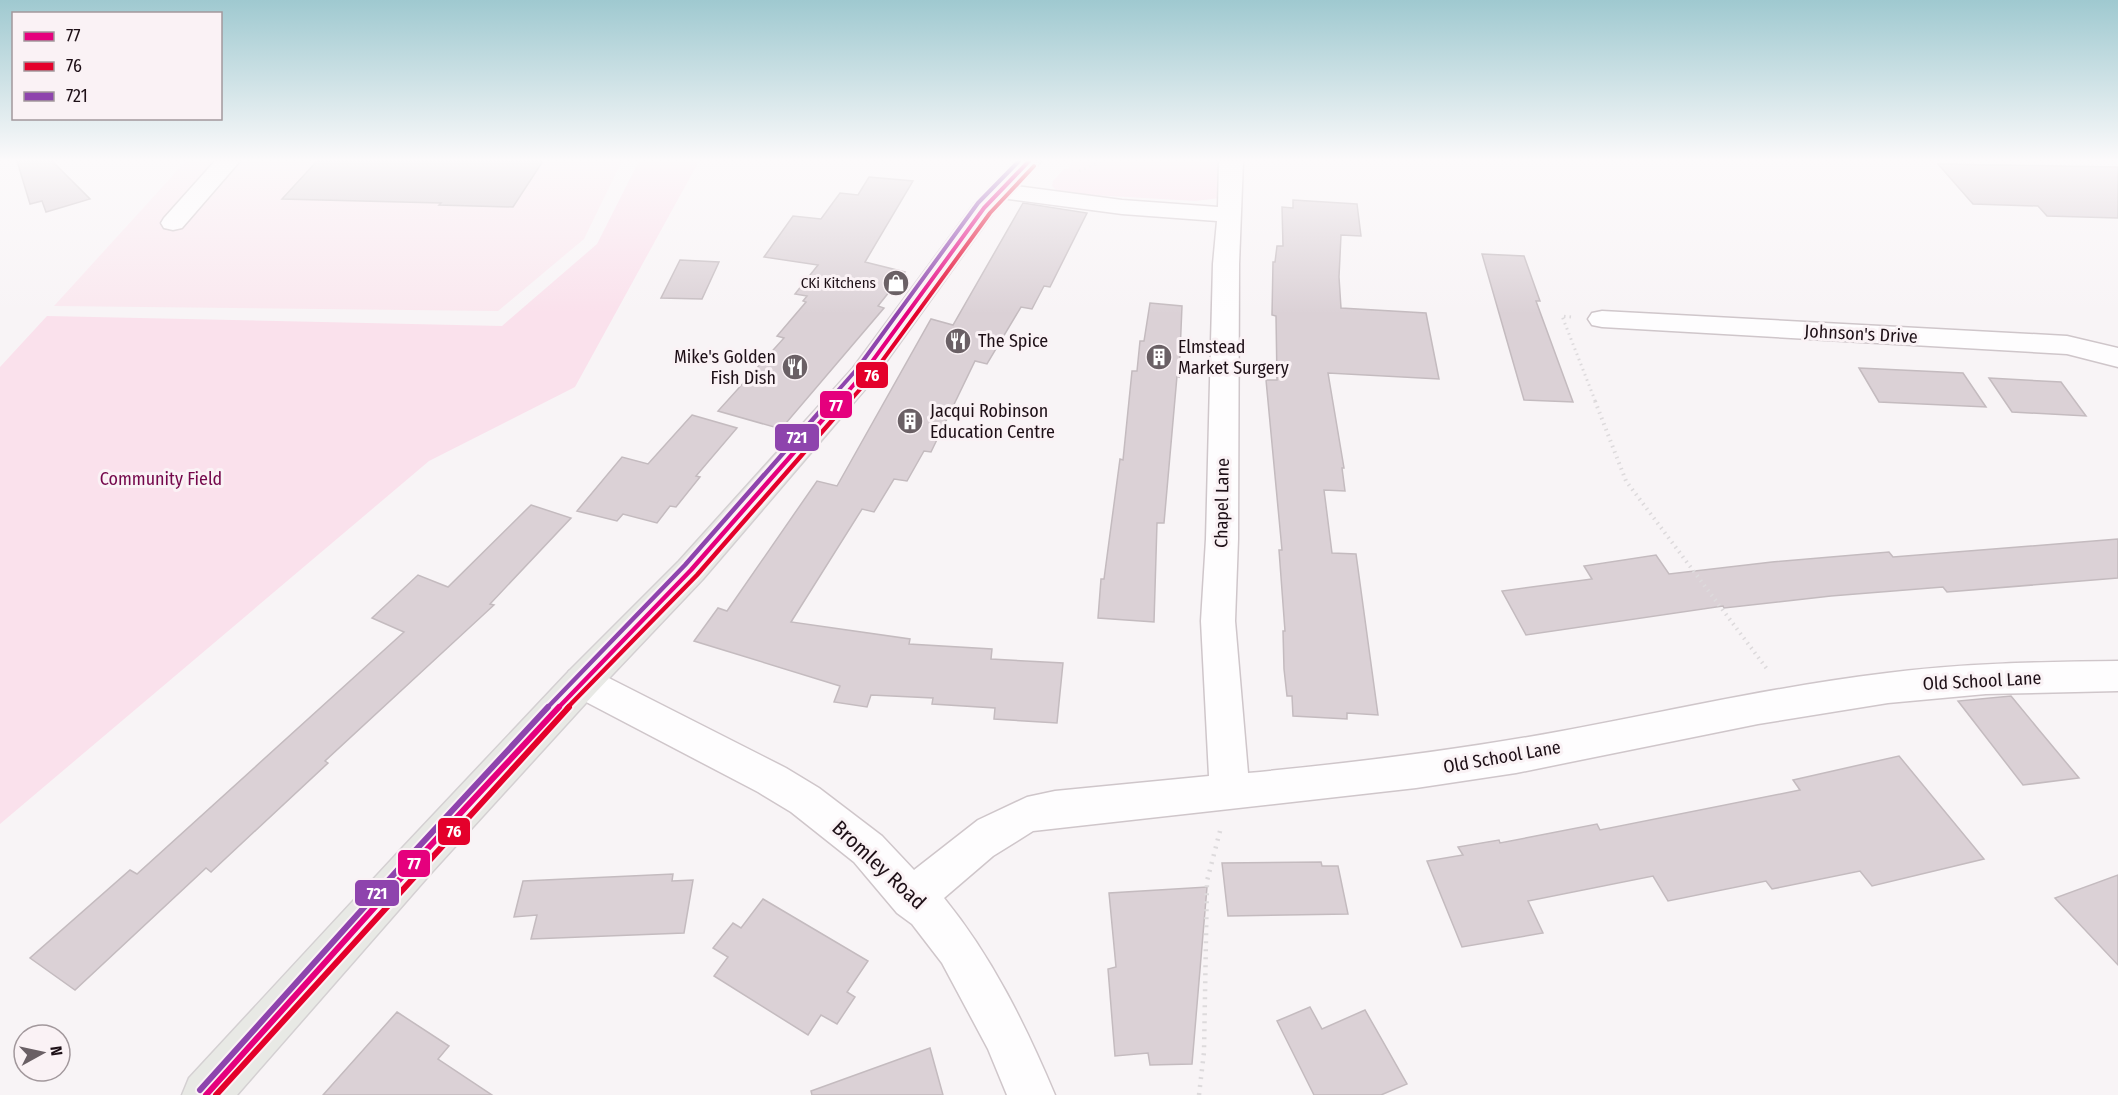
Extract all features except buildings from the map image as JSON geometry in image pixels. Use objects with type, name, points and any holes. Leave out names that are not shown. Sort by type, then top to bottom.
[{"type":"main road","points":[[206,1095],[410,868],[582,682],[691,570],[863,375],[928,282],[981,212]]},
{"type":"street","points":[[173,223],[183,212]]},
{"type":"street","points":[[1192,212],[1230,215]]},
{"type":"street","name":"Chapel Lane","points":[[1230,215],[1226,264],[1222,539],[1218,621],[1230,792]]},
{"type":"street","name":"Johnson's Drive","points":[[1602,319],[2067,345],[2118,358]]},
{"type":"street","name":"Old School Lane","points":[[912,899],[969,850],[1024,815],[1055,809],[1397,774],[1469,764],[1792,703],[1945,681],[2118,676]]},
{"type":"street","name":"Bromley Road","points":[[582,682],[772,780],[805,800],[868,849],[912,899],[927,910],[957,948],[1004,1033],[1031,1095]]},
{"type":"path","points":[[1602,319],[1562,316],[1626,481],[1792,703]]},
{"type":"path","points":[[1199,1095],[1204,1052],[1207,880],[1230,792]]},
{"type":"shaded area","points":[[139,212],[597,212],[584,239],[498,311],[54,306]]},
{"type":"green space","name":"Community Field","points":[[613,212],[671,212],[575,387],[429,461],[0,824],[0,367],[47,316],[502,326],[597,244]]},
{"type":"transit line","name":"721","points":[[200,1090],[412,854],[576,677],[685,565],[857,369],[971,212]]},
{"type":"transit line","name":"77","points":[[206,1095],[418,859],[582,682],[691,570],[863,374],[981,212]]},
{"type":"transit line","name":"76","points":[[216,1095],[587,687],[697,575],[869,379],[991,212]]},
{"type":"place","name":"CKi Kitchens","points":[[896,283]]},
{"type":"place","name":"The Spice","points":[[958,341]]},
{"type":"place","name":"Elmstead Market Surgery","points":[[1159,357]]},
{"type":"place","name":"Mike's Golden Fish Dish","points":[[795,367]]},
{"type":"place","name":"Jacqui Robinson Education Centre","points":[[910,421]]}]
